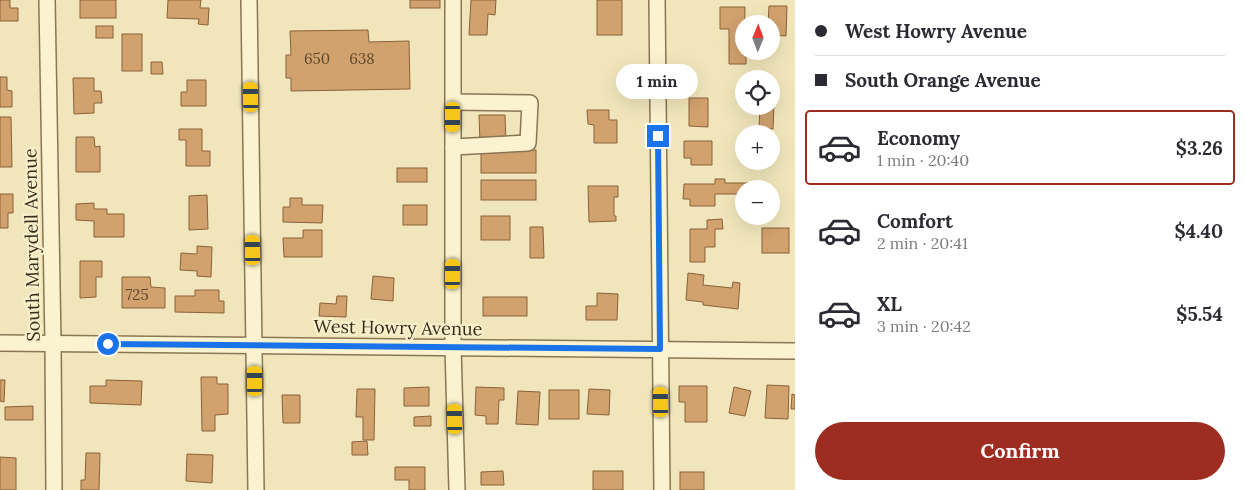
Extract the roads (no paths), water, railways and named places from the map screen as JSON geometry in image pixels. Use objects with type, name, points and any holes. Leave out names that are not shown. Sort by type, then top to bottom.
[{"type":"street","name":"South Marydell Avenue","points":[[47,0],[54,490]]},
{"type":"street","points":[[249,0],[256,490]]},
{"type":"street","points":[[452,0],[454,347],[457,490]]},
{"type":"street","points":[[657,0],[662,490]]},
{"type":"street","points":[[453,102],[530,103],[528,143],[453,147]]},
{"type":"street","name":"West Howry Avenue","points":[[0,343],[795,351]]}]
